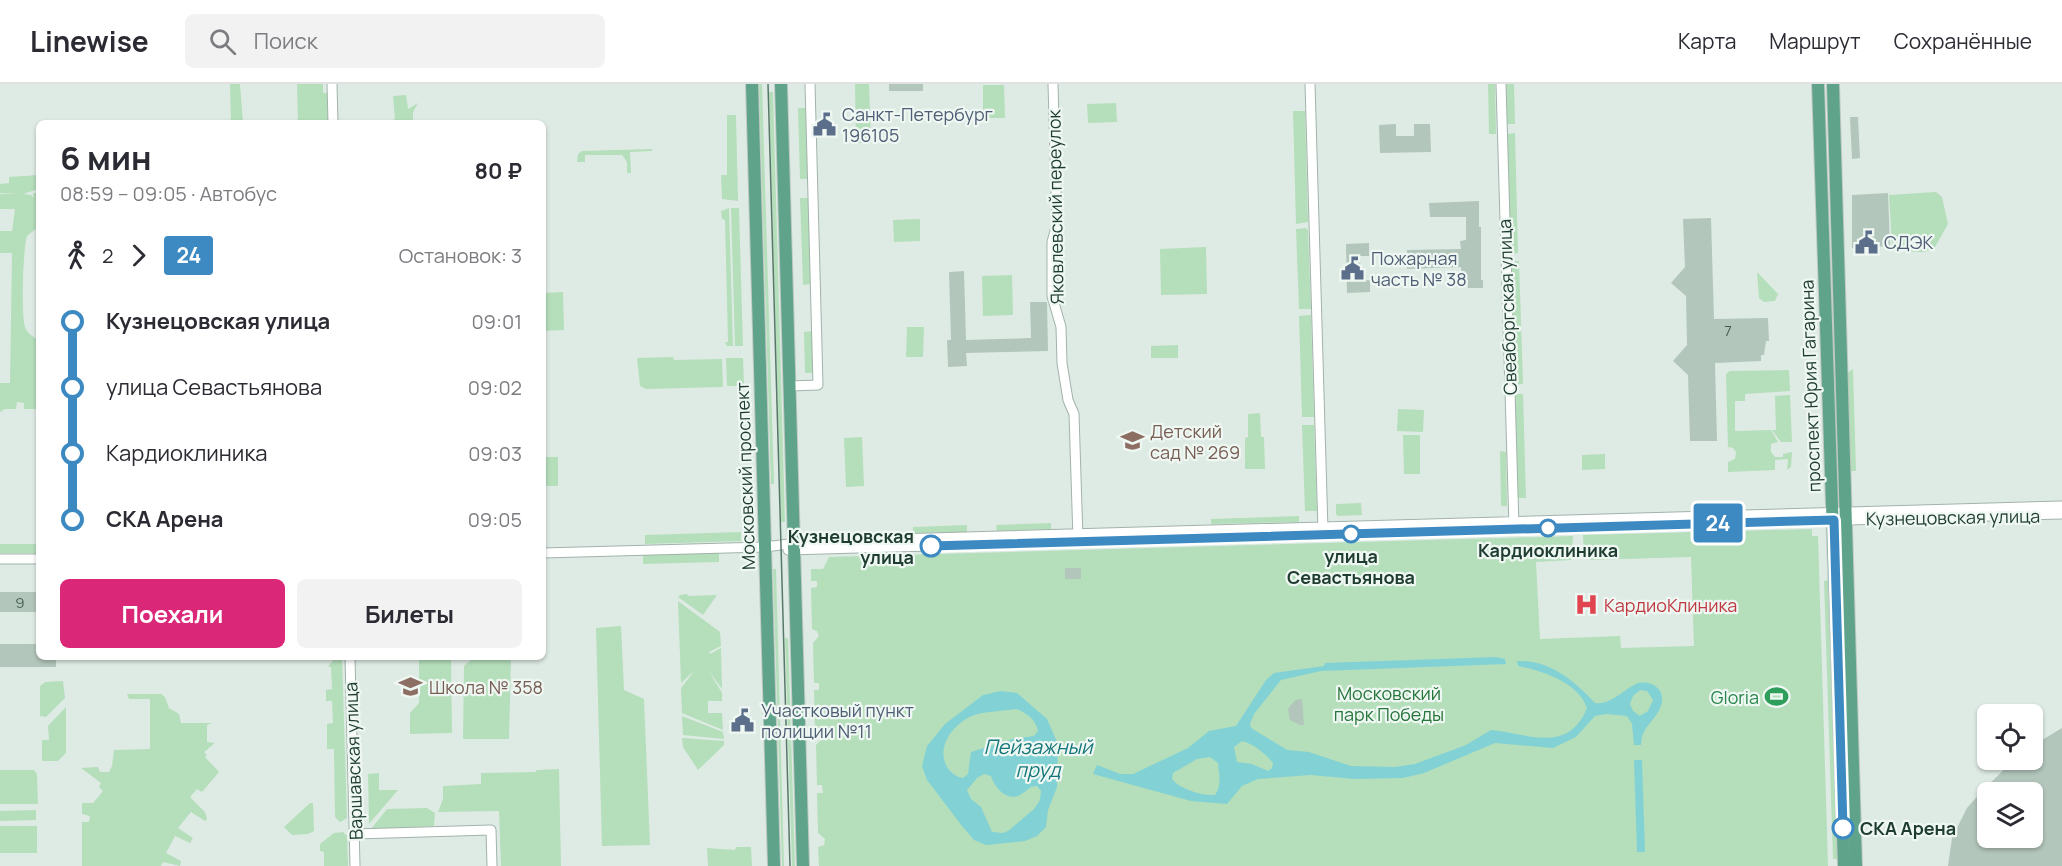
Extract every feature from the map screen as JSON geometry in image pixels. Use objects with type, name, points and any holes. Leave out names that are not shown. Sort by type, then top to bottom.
[{"type":"main road","name":"Московский проспект","points":[[752,84],[774,866]]},
{"type":"main road","points":[[781,84],[803,866]]},
{"type":"main road","name":"проспект Юрия Гагарина","points":[[1818,84],[1856,866]]},
{"type":"main road","name":"проспект Юрия Гагарина","points":[[1833,84],[1844,866]]},
{"type":"street","points":[[332,84],[333,120]]},
{"type":"street","points":[[789,386],[818,386],[810,84]]},
{"type":"street","name":"Яковлевский переулок","points":[[1053,84],[1057,224],[1052,242],[1052,296],[1061,327],[1062,363],[1066,389],[1074,414],[1078,538]]},
{"type":"street","points":[[1310,84],[1323,531]]},
{"type":"street","name":"Свеаборгская улица","points":[[1501,84],[1514,525]]},
{"type":"street","name":"Кузнецовская улица","points":[[546,553],[1840,516],[2062,506]]},
{"type":"street","name":"Кузнецовская улица","points":[[1840,516],[2062,514]]},
{"type":"street","points":[[0,559],[36,559]]},
{"type":"street","name":"Варшавская улица","points":[[350,660],[355,866]]},
{"type":"street","points":[[355,834],[491,830],[492,866]]},
{"type":"green space","points":[[230,84],[240,84],[243,120],[231,120]]},
{"type":"green space","points":[[297,84],[323,84],[323,93],[327,93],[328,120],[298,120]]},
{"type":"green space","points":[[759,84],[762,84],[774,484],[771,484]]},
{"type":"green space","points":[[855,84],[869,84],[871,143],[856,143]]},
{"type":"green space","points":[[1488,84],[1495,84],[1496,134],[1489,134]]},
{"type":"green space","points":[[1506,84],[1514,84],[1515,124],[1507,124]]},
{"type":"green space","points":[[983,85],[1004,85],[1005,118],[983,118]]},
{"type":"green space","points":[[769,92],[773,92],[785,522],[781,522]]},
{"type":"green space","points":[[406,95],[408,109],[418,103],[413,112],[413,120],[393,120],[395,119],[393,96]]},
{"type":"green space","points":[[1116,103],[1117,122],[1088,123],[1087,104]]},
{"type":"green space","points":[[798,108],[807,108],[809,179],[800,179]]},
{"type":"green space","points":[[1293,111],[1305,111],[1308,222],[1296,224]]},
{"type":"green space","points":[[727,115],[736,115],[738,201],[722,199],[721,175],[727,175]]},
{"type":"green space","points":[[1515,133],[1518,253],[1511,254],[1507,134]]},
{"type":"green space","points":[[652,149],[652,151],[630,152],[631,173],[627,173],[627,162],[622,155],[585,155],[585,162],[577,162],[578,154],[582,151]]},
{"type":"green space","points":[[36,175],[36,190],[23,194],[34,198],[33,194],[36,192],[36,228],[27,236],[23,296],[25,327],[36,338],[36,409],[24,409],[24,403],[17,402],[16,409],[5,409],[0,412],[0,383],[10,383],[12,253],[0,253],[0,231],[12,231],[15,209],[0,209],[0,194],[18,194],[0,193],[0,184],[9,183],[9,177]]},
{"type":"green space","points":[[1936,192],[1942,197],[1948,224],[1935,247],[1925,252],[1910,252],[1892,245],[1889,195]]},
{"type":"green space","points":[[800,198],[809,198],[811,284],[803,285]]},
{"type":"green space","points":[[729,208],[733,346],[727,346],[725,342],[728,342],[725,220],[722,219],[721,211]]},
{"type":"green space","points":[[731,208],[739,208],[743,346],[735,346]]},
{"type":"green space","points":[[920,219],[920,241],[894,242],[893,220]]},
{"type":"green space","points":[[1306,228],[1308,231],[1311,309],[1299,309],[1296,229]]},
{"type":"green space","points":[[1206,247],[1207,294],[1161,295],[1160,249]]},
{"type":"green space","points":[[1511,261],[1519,261],[1523,384],[1515,385]]},
{"type":"green space","points":[[1757,272],[1778,294],[1775,301],[1764,302],[1759,298]]},
{"type":"green space","points":[[1012,275],[1013,315],[983,316],[982,276]]},
{"type":"green space","points":[[563,292],[564,330],[546,331],[546,293]]},
{"type":"green space","points":[[1311,315],[1314,417],[1302,417],[1299,316]]},
{"type":"green space","points":[[907,327],[924,327],[923,357],[906,357]]},
{"type":"green space","points":[[813,331],[814,373],[805,373],[804,332]]},
{"type":"green space","points":[[1178,345],[1178,358],[1151,358],[1151,346]]},
{"type":"green space","points":[[673,357],[674,360],[722,359],[723,387],[646,389],[640,386],[637,358]]},
{"type":"green space","points":[[726,358],[743,358],[744,386],[727,386]]},
{"type":"green space","points":[[1853,369],[1856,471],[1850,471],[1847,373]]},
{"type":"green space","points":[[1789,370],[1790,391],[1745,394],[1745,401],[1735,401],[1735,431],[1771,430],[1778,442],[1771,444],[1771,452],[1775,457],[1783,457],[1783,454],[1792,452],[1791,467],[1787,470],[1788,459],[1775,460],[1775,470],[1728,472],[1728,462],[1735,459],[1736,452],[1733,448],[1728,447],[1726,374],[1730,371]]},
{"type":"green space","points":[[1515,394],[1523,394],[1526,498],[1518,498]]},
{"type":"green space","points":[[1790,395],[1792,442],[1781,442],[1772,430],[1776,430],[1775,396]]},
{"type":"green space","points":[[1398,409],[1424,410],[1423,432],[1397,431]]},
{"type":"green space","points":[[1260,413],[1261,437],[1264,437],[1265,469],[1245,469],[1248,414]]},
{"type":"green space","points":[[1302,425],[1314,425],[1317,511],[1305,511]]},
{"type":"green space","points":[[1403,435],[1420,435],[1420,474],[1404,474]]},
{"type":"green space","points":[[862,437],[864,486],[846,487],[844,438]]},
{"type":"green space","points":[[1500,451],[1506,452],[1507,506],[1501,506]]},
{"type":"green space","points":[[1605,454],[1605,469],[1582,470],[1582,455]]},
{"type":"green space","points":[[546,457],[558,457],[558,486],[546,486]]},
{"type":"green space","points":[[1361,503],[1362,515],[1338,516],[1336,514],[1336,504]]},
{"type":"green space","points":[[1299,516],[1299,522],[1211,524],[1211,519]]},
{"type":"green space","points":[[1051,523],[1051,529],[997,531],[996,525]]},
{"type":"green space","points":[[967,525],[967,532],[913,533],[913,527]]},
{"type":"green space","name":"Московский парк Победы","points":[[1812,529],[1812,536],[1818,536],[1828,866],[819,866],[818,847],[824,845],[825,839],[818,833],[817,793],[823,793],[822,785],[817,785],[816,745],[823,738],[815,731],[814,690],[819,690],[819,683],[814,683],[813,643],[819,636],[817,631],[812,629],[811,588],[817,587],[817,581],[811,581],[811,569],[823,569],[829,557],[1573,536],[1571,560],[1536,562],[1540,639],[1620,636],[1621,648],[1694,646],[1691,557],[1590,560],[1584,554],[1583,535]]},
{"type":"green space","points":[[741,532],[741,541],[645,544],[645,535]]},
{"type":"green space","points":[[0,544],[36,544],[36,553],[0,553]]},
{"type":"green space","points":[[719,553],[719,562],[643,564],[643,555]]},
{"type":"green space","points":[[773,569],[776,569],[784,866],[782,866]]},
{"type":"green space","points":[[1829,580],[1838,859],[1833,859],[1824,581]]},
{"type":"green space","points":[[687,594],[688,596],[717,595],[703,615],[678,597]]},
{"type":"green space","points":[[678,601],[720,632],[721,646],[709,652],[710,654],[721,648],[722,689],[709,671],[722,693],[722,701],[708,701],[708,713],[722,713],[723,730],[682,713],[681,688],[694,671],[681,683]]},
{"type":"green space","points":[[621,626],[624,690],[644,699],[650,845],[602,846],[596,628]]},
{"type":"green space","points":[[785,638],[788,638],[795,866],[792,866]]},
{"type":"green space","points":[[333,660],[342,660],[347,818],[340,822],[335,817],[334,749],[327,749],[327,724],[333,723],[332,701],[326,701],[326,690],[332,689],[331,667],[328,667]]},
{"type":"green space","points":[[419,660],[451,660],[452,733],[410,734],[410,713],[419,703]]},
{"type":"green space","points":[[471,660],[511,660],[509,739],[463,739],[464,666]]},
{"type":"green space","points":[[63,681],[65,698],[46,717],[40,716],[40,686],[45,682]]},
{"type":"green space","points":[[127,694],[161,694],[165,697],[169,708],[179,714],[181,723],[212,723],[207,725],[207,742],[215,743],[204,752],[207,755],[205,757],[219,772],[202,792],[197,789],[190,797],[205,812],[207,819],[205,821],[191,812],[178,828],[193,838],[190,843],[175,836],[166,853],[181,861],[180,866],[163,862],[161,866],[82,866],[82,822],[89,822],[90,816],[82,814],[82,803],[93,803],[103,791],[99,787],[101,783],[81,768],[98,767],[100,772],[109,772],[114,750],[150,749],[150,699],[129,699]]},
{"type":"green space","points":[[66,707],[66,753],[58,761],[42,761],[42,740],[49,740],[48,726]]},
{"type":"green space","points":[[682,716],[723,732],[724,739],[683,735]]},
{"type":"green space","points":[[682,738],[724,741],[724,745],[698,770],[683,747]]},
{"type":"green space","points":[[559,769],[561,866],[501,866],[499,811],[438,812],[443,799],[443,786],[481,784],[481,773],[536,772],[536,770]]},
{"type":"green space","points":[[0,770],[34,770],[37,774],[38,804],[0,804]]},
{"type":"green space","points":[[379,773],[379,790],[398,790],[369,824],[368,774]]},
{"type":"green space","points":[[310,803],[313,803],[314,831],[308,834],[292,835],[284,827]]},
{"type":"green space","points":[[427,808],[435,813],[434,826],[371,829],[387,809]]},
{"type":"green space","points":[[36,810],[36,820],[0,821],[0,811]]},
{"type":"green space","points":[[0,826],[37,826],[37,853],[0,853]]},
{"type":"green space","points":[[343,832],[347,836],[348,866],[324,866],[324,852],[320,851],[320,844],[334,833]]},
{"type":"green space","points":[[736,847],[751,847],[752,866],[708,866],[707,848],[735,850]]},
{"type":"water","points":[[1496,657],[1505,659],[1506,664],[1321,671],[1281,680],[1254,714],[1250,724],[1251,728],[1287,750],[1309,752],[1351,766],[1395,767],[1415,764],[1466,745],[1491,730],[1545,738],[1569,732],[1579,723],[1587,708],[1582,699],[1576,691],[1558,679],[1518,666],[1517,661],[1541,664],[1561,673],[1595,703],[1606,702],[1641,683],[1650,683],[1658,688],[1662,701],[1644,732],[1641,745],[1634,745],[1632,724],[1627,716],[1606,714],[1595,716],[1576,737],[1553,748],[1495,743],[1424,773],[1403,778],[1354,779],[1311,775],[1258,779],[1242,786],[1227,804],[1191,801],[1093,774],[1097,765],[1120,774],[1133,774],[1188,748],[1209,731],[1236,726],[1266,680],[1274,673],[1324,666],[1325,663]],"holes":[[[1640,690],[1647,691],[1653,700],[1648,711],[1640,716],[1633,711],[1630,704],[1633,696]],[[1242,741],[1251,744],[1273,763],[1272,768],[1268,771],[1252,764],[1237,762],[1234,747]],[[1210,757],[1218,763],[1219,784],[1215,795],[1192,791],[1180,786],[1172,779],[1173,773],[1197,759]]]},
{"type":"water","name":"Пейзажный пруд","points":[[1001,691],[1017,693],[1047,719],[1058,744],[1057,787],[1048,810],[1046,827],[1037,836],[1025,841],[986,845],[974,840],[927,780],[922,766],[927,746],[945,724],[983,695]],"holes":[[[1016,709],[1033,720],[1038,731],[1034,736],[1013,739],[971,752],[968,774],[963,778],[951,772],[944,759],[945,744],[958,725],[978,714]],[[984,774],[991,776],[1002,793],[1011,797],[1020,795],[1034,786],[1041,791],[1040,800],[1034,809],[1003,833],[992,832],[981,807],[971,799],[967,790],[977,778]]]},
{"type":"water","points":[[1634,760],[1642,760],[1645,852],[1637,852]]},
{"type":"building","points":[[889,84],[923,84],[923,91],[889,91]]},
{"type":"building","points":[[1850,117],[1858,117],[1860,158],[1852,159]]},
{"type":"building","points":[[1396,124],[1396,136],[1414,136],[1414,124],[1430,124],[1431,152],[1380,153],[1379,125]]},
{"type":"building","points":[[1888,193],[1890,246],[1852,248],[1852,195]]},
{"type":"building","points":[[1479,201],[1483,288],[1468,288],[1467,275],[1461,275],[1461,267],[1407,269],[1407,250],[1461,249],[1460,241],[1466,240],[1466,217],[1430,217],[1429,203]]},
{"type":"building","points":[[1711,218],[1714,319],[1768,318],[1769,341],[1766,341],[1761,361],[1715,363],[1717,441],[1690,441],[1688,375],[1673,361],[1687,345],[1686,296],[1671,283],[1685,267],[1683,219]]},
{"type":"building","name":"Пожарная часть № 38","points":[[1369,243],[1369,256],[1360,256],[1361,281],[1370,280],[1370,292],[1347,293],[1346,244]]},
{"type":"building","points":[[964,271],[966,340],[1031,338],[1030,302],[1047,302],[1048,351],[966,353],[967,366],[948,367],[947,340],[951,340],[949,272]]},
{"type":"building","points":[[1065,568],[1081,568],[1081,579],[1065,579]]},
{"type":"building","points":[[0,592],[36,592],[36,612],[0,612]]},
{"type":"building","points":[[0,644],[36,644],[36,660],[56,660],[56,667],[0,667]]},
{"type":"building","points":[[1302,699],[1304,725],[1300,725],[1290,720],[1288,709],[1295,700]]},
{"type":"building","name":"СКА Арена","points":[[2062,728],[2062,866],[1948,866],[1952,838],[1967,808],[1977,797],[1977,848],[2043,848],[2043,782],[1991,782],[2004,770],[2043,770],[2043,739]]},
{"type":"tram line","points":[[768,84],[790,866]]},
{"type":"bus line","name":"24","points":[[931,546],[1834,520],[1843,828]]},
{"type":"place","name":"Санкт-Петербург 196105","points":[[824,124]]},
{"type":"place","name":"СДЭК","points":[[1866,242]]},
{"type":"place","name":"Пожарная часть № 38","points":[[1353,268]]},
{"type":"place","name":"Детский сад № 269","points":[[1132,441]]},
{"type":"place","name":"Кардиоклиника","points":[[1548,528]]},
{"type":"place","name":"улица Севастьянова","points":[[1351,534]]},
{"type":"place","name":"Кузнецовская улица","points":[[931,546]]},
{"type":"place","name":"КардиоКлиника","points":[[1586,605]]},
{"type":"place","name":"Школа № 358","points":[[411,687]]},
{"type":"place","name":"Gloria","points":[[1777,697]]},
{"type":"place","name":"Участковый пункт полиции №11","points":[[743,720]]},
{"type":"place","name":"СКА Арена","points":[[1843,828]]}]
